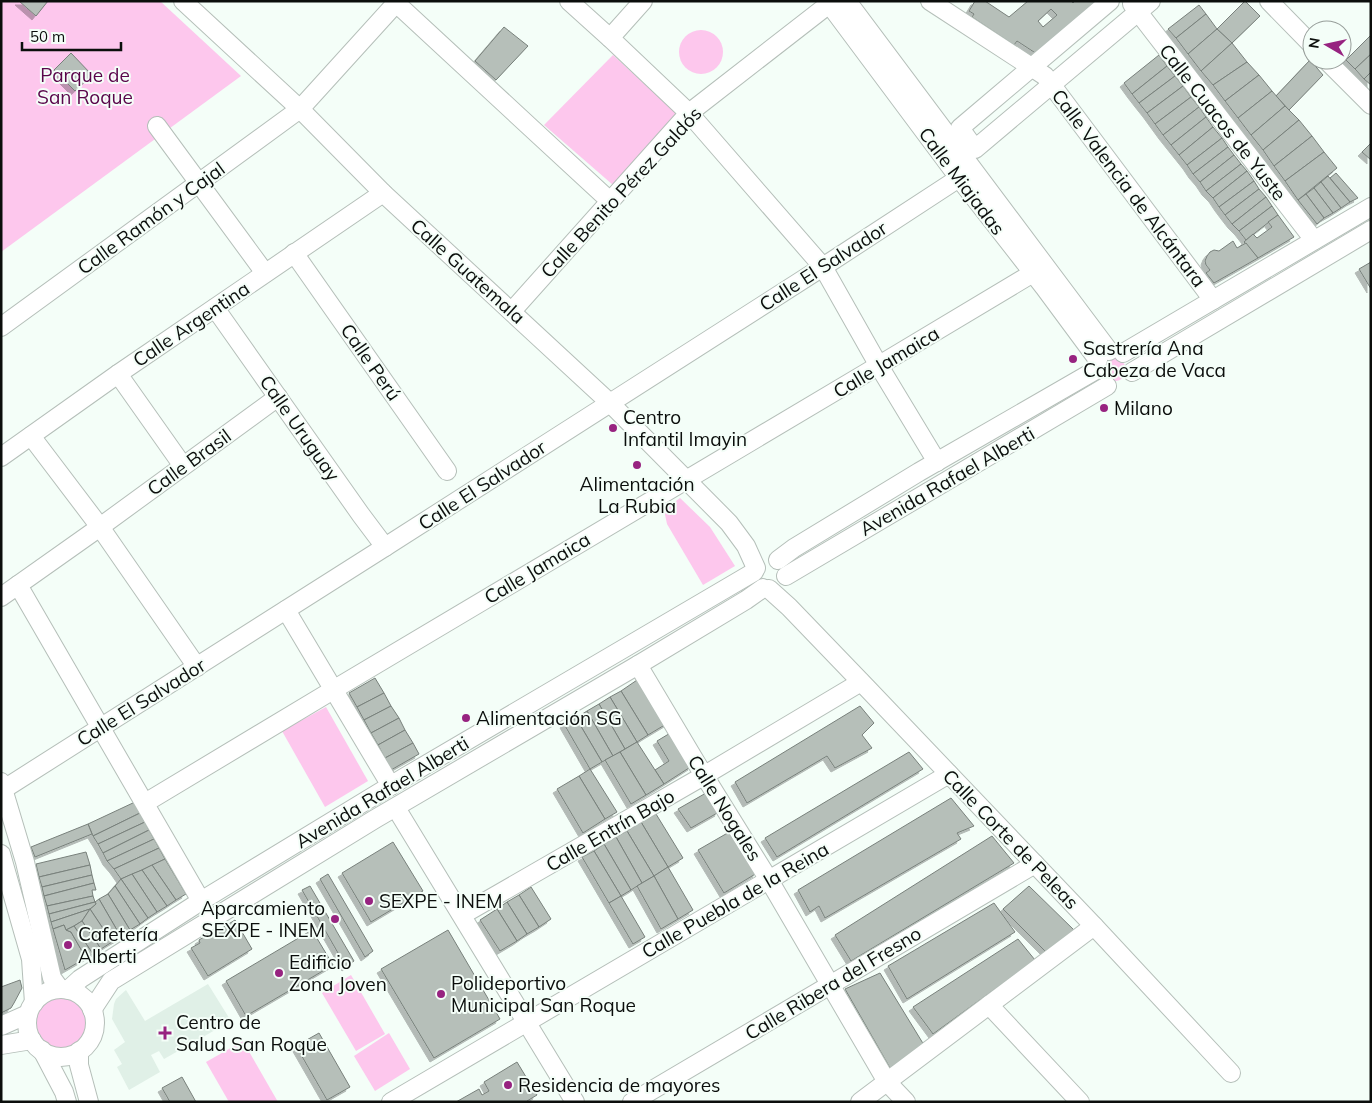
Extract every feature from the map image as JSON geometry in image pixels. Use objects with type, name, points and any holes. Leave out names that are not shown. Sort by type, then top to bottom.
[{"type":"street","name":"Calle Guatemala","points":[[183,1],[300,109],[383,193],[610,403],[729,523],[746,546],[775,576],[759,584],[746,546]]},
{"type":"street","points":[[569,1],[689,113],[822,267],[937,462]]},
{"type":"street","points":[[610,38],[643,1]]},
{"type":"street","name":"Calle Miajadas","points":[[847,1],[958,148],[1106,358]]},
{"type":"street","points":[[930,1],[1045,76]]},
{"type":"street","points":[[1110,1],[960,128],[975,148],[1150,1]]},
{"type":"street","points":[[1269,1],[1302,35]]},
{"type":"street","name":"Calle Ramón y Cajal","points":[[1,327],[300,109],[397,2]]},
{"type":"street","points":[[397,2],[610,201]]},
{"type":"street","name":"Calle Miajadas","points":[[830,2],[959,178],[1033,273],[1106,358]]},
{"type":"street","name":"Calle Benito Pérez Galdós","points":[[512,311],[689,113],[830,2]]},
{"type":"street","points":[[958,148],[1134,3]]},
{"type":"street","name":"Calle Cuacos de Yuste","points":[[1134,3],[1314,240]]},
{"type":"street","points":[[1336,70],[1371,105]]},
{"type":"street","name":"Calle Valencia de Alcántara","points":[[1045,76],[1213,300]]},
{"type":"street","points":[[157,126],[265,273]]},
{"type":"street","name":"Calle El Salvador","points":[[3,786],[197,667],[959,178]]},
{"type":"street","name":"Calle Argentina","points":[[1,457],[118,374],[383,193]]},
{"type":"street","name":"Avenida Rafael Alberti","points":[[775,576],[794,548],[1106,358],[1213,300],[1371,207]]},
{"type":"street","points":[[1132,372],[1127,356],[1106,358],[1099,380],[1107,386],[1118,387],[1123,385],[1132,372],[1371,230]]},
{"type":"street","name":"Calle Perú","points":[[294,253],[448,471]]},
{"type":"street","name":"Calle Jamaica","points":[[145,803],[1033,273]]},
{"type":"street","name":"Calle Uruguay","points":[[215,308],[385,547]]},
{"type":"street","points":[[118,374],[183,466]]},
{"type":"street","name":"Avenida Rafael Alberti","points":[[92,1010],[111,981],[396,808],[638,665],[775,576],[1107,386]]},
{"type":"street","name":"Calle Brasil","points":[[1,597],[278,397]]},
{"type":"street","points":[[31,436],[100,527],[197,667]]},
{"type":"street","name":"Avenida Rafael Alberti","points":[[60,990],[200,901],[755,570]]},
{"type":"street","name":"Calle Corte de Peleas","points":[[775,576],[789,607],[1094,926],[1231,1073]]},
{"type":"street","points":[[18,585],[200,901]]},
{"type":"street","points":[[286,610],[391,786]]},
{"type":"street","name":"Calle Nogales","points":[[638,665],[769,880],[887,1082],[906,1102]]},
{"type":"street","name":"Calle Entrín Bajo","points":[[462,916],[861,682]]},
{"type":"street","name":"Calle Puebla de la Reina","points":[[391,1102],[949,774]]},
{"type":"street","points":[[3,786],[24,862],[52,978],[60,990]]},
{"type":"street","points":[[396,808],[575,1102]]},
{"type":"street","points":[[1,1045],[37,1045],[49,1054],[58,1056],[73,1054],[88,1043],[93,1033],[95,1022],[87,1001],[79,994],[60,990],[38,972],[31,958],[3,860],[24,862]]},
{"type":"street","name":"Calle Ribera del Fresno","points":[[632,1102],[1035,864]]},
{"type":"street","points":[[860,1102],[1094,926]]},
{"type":"street","points":[[31,958],[31,1009]]},
{"type":"street","points":[[60,990],[38,997],[31,1009],[27,1023],[29,1032],[66,1097]]},
{"type":"street","points":[[990,1005],[1080,1102]]},
{"type":"street","points":[[1,1026],[31,1009]]},
{"type":"street","points":[[66,1097],[73,1054]]},
{"type":"street","points":[[73,1054],[79,1065],[89,1102]]},
{"type":"shaded area","name":"Centro de Salud San Roque","points":[[208,984],[231,1021],[164,1059],[159,1051],[151,1055],[160,1072],[129,1090],[117,1067],[122,1064],[114,1050],[125,1042],[112,1019],[116,999],[126,990],[145,1021]]},
{"type":"green space","name":"Parque de San Roque","points":[[1,1],[160,1],[241,76],[1,252]]},
{"type":"green space","points":[[701,30],[713,34],[719,40],[723,52],[719,64],[713,70],[701,74],[689,70],[683,64],[679,52],[683,40],[689,34]]},
{"type":"green space","points":[[613,55],[677,114],[613,185],[544,125]]},
{"type":"green space","points":[[1115,359],[1123,362],[1126,370],[1123,378],[1115,381],[1107,378],[1104,370],[1107,362]]},
{"type":"green space","points":[[680,498],[710,527],[735,566],[703,585],[667,524],[664,510]]},
{"type":"green space","points":[[326,707],[368,781],[325,807],[282,731]]},
{"type":"green space","points":[[351,975],[385,1034],[356,1051],[322,993]]},
{"type":"green space","points":[[63,995],[74,997],[83,1003],[89,1012],[91,1023],[89,1034],[83,1043],[74,1049],[63,1051],[52,1049],[43,1043],[37,1034],[35,1023],[37,1012],[43,1003],[52,997]]},
{"type":"green space","points":[[389,1033],[410,1069],[375,1091],[354,1056]]},
{"type":"green space","points":[[243,1041],[278,1102],[229,1102],[206,1062]]},
{"type":"building","points":[[19,1],[48,1],[36,16]]},
{"type":"building","points":[[975,1],[985,1],[1009,17],[1028,1],[1071,1],[1073,3],[1075,1],[1100,1],[1037,54],[1017,41],[1014,45],[972,17],[974,14],[969,11]],"holes":[[[1051,9],[1057,15],[1043,27],[1038,21]]]},
{"type":"building","points":[[1245,1],[1260,16],[1232,43],[1217,29]]},
{"type":"building","points":[[1199,5],[1206,14],[1176,38],[1168,29]]},
{"type":"building","points":[[1206,14],[1217,29],[1188,54],[1176,38]]},
{"type":"building","points":[[504,27],[528,46],[496,80],[475,61]]},
{"type":"building","points":[[1217,29],[1232,43],[1201,71],[1188,54]]},
{"type":"building","points":[[1371,35],[1371,54],[1355,69],[1352,66],[1352,54]]},
{"type":"building","points":[[1232,43],[1247,62],[1213,85],[1201,71]]},
{"type":"building","points":[[71,53],[92,75],[75,91],[54,70]]},
{"type":"building","points":[[1371,54],[1371,72],[1364,79],[1355,69]]},
{"type":"building","points":[[1159,55],[1167,66],[1132,94],[1124,83]]},
{"type":"building","points":[[1247,62],[1259,75],[1225,101],[1213,85]]},
{"type":"building","points":[[1167,66],[1175,76],[1139,103],[1132,94]]},
{"type":"building","points":[[1302,68],[1302,70],[1319,70],[1323,75],[1289,110],[1276,96]]},
{"type":"building","points":[[1371,72],[1371,85],[1364,79]]},
{"type":"building","points":[[1259,75],[1272,91],[1238,118],[1225,101]]},
{"type":"building","points":[[1175,76],[1183,86],[1147,113],[1139,103]]},
{"type":"building","points":[[1183,86],[1191,97],[1155,124],[1147,113]]},
{"type":"building","points":[[1272,91],[1285,106],[1251,135],[1238,118]]},
{"type":"building","points":[[1191,97],[1199,107],[1163,135],[1155,124]]},
{"type":"building","points":[[1285,106],[1299,120],[1263,150],[1251,135]]},
{"type":"building","points":[[1199,107],[1206,117],[1171,145],[1163,135]]},
{"type":"building","points":[[1206,117],[1213,127],[1179,155],[1171,145]]},
{"type":"building","points":[[1299,120],[1312,136],[1274,166],[1263,150]]},
{"type":"building","points":[[1213,127],[1222,138],[1187,165],[1179,155]]},
{"type":"building","points":[[1312,136],[1324,152],[1285,181],[1274,166]]},
{"type":"building","points":[[1222,138],[1228,147],[1193,174],[1187,165]]},
{"type":"building","points":[[1371,143],[1371,160],[1362,152]]},
{"type":"building","points":[[1228,147],[1234,155],[1200,182],[1193,174]]},
{"type":"building","points":[[1324,152],[1337,168],[1298,200],[1285,181]]},
{"type":"building","points":[[1234,155],[1241,164],[1206,191],[1200,182]]},
{"type":"building","points":[[1241,164],[1247,171],[1213,198],[1206,191]]},
{"type":"building","points":[[1247,171],[1254,181],[1219,207],[1213,198]]},
{"type":"building","points":[[1336,173],[1358,198],[1350,202],[1330,178]]},
{"type":"building","points":[[1328,176],[1350,202],[1341,208],[1321,182]]},
{"type":"building","points":[[1254,181],[1259,189],[1225,215],[1219,207]]},
{"type":"building","points":[[1321,182],[1341,208],[1333,213],[1314,188]]},
{"type":"building","points":[[1314,188],[1333,213],[1324,218],[1306,194]]},
{"type":"building","points":[[1259,189],[1266,197],[1232,224],[1225,215]]},
{"type":"building","points":[[1306,194],[1324,218],[1317,224],[1298,200]]},
{"type":"building","points":[[1266,197],[1272,206],[1239,231],[1232,224]]},
{"type":"building","points":[[1272,206],[1278,215],[1246,240],[1239,231]]},
{"type":"building","points":[[1278,215],[1294,237],[1258,258],[1244,242],[1253,234],[1257,238],[1272,227],[1268,222]]},
{"type":"building","points":[[1233,241],[1237,248],[1246,243],[1258,258],[1214,283],[1206,273],[1210,270],[1205,261],[1207,256],[1210,252],[1214,250],[1219,251]]},
{"type":"building","points":[[1371,262],[1371,289],[1359,269]]},
{"type":"building","points":[[375,678],[384,693],[357,707],[349,693]]},
{"type":"building","points":[[640,678],[668,723],[648,735],[621,691]]},
{"type":"building","points":[[621,691],[648,735],[637,742],[610,697]]},
{"type":"building","points":[[384,693],[391,706],[364,720],[357,707]]},
{"type":"building","points":[[610,697],[637,742],[625,749],[599,704]]},
{"type":"building","points":[[599,704],[625,749],[613,756],[587,711]]},
{"type":"building","points":[[391,706],[399,718],[371,733],[364,720]]},
{"type":"building","points":[[860,706],[874,723],[862,735],[872,748],[835,768],[827,756],[747,803],[735,782]]},
{"type":"building","points":[[587,711],[613,756],[602,762],[576,718]]},
{"type":"building","points":[[399,718],[405,730],[378,745],[371,733]]},
{"type":"building","points":[[576,718],[602,762],[590,769],[564,724]]},
{"type":"building","points":[[405,730],[413,743],[385,758],[378,745]]},
{"type":"building","points":[[672,732],[692,766],[664,784],[655,770],[669,761],[657,741]]},
{"type":"building","points":[[637,742],[664,784],[646,795],[620,752]]},
{"type":"building","points":[[413,743],[419,754],[391,770],[385,758]]},
{"type":"building","points":[[620,752],[646,795],[631,804],[605,760]]},
{"type":"building","points":[[909,752],[923,769],[777,857],[765,838]]},
{"type":"building","points":[[590,769],[617,812],[605,819],[579,776]]},
{"type":"building","points":[[579,776],[605,819],[583,833],[557,789]]},
{"type":"building","points":[[706,793],[719,812],[691,828],[678,809]]},
{"type":"building","points":[[951,798],[974,826],[957,833],[961,839],[825,918],[819,906],[810,912],[798,890]]},
{"type":"building","points":[[135,802],[140,813],[93,836],[88,824]]},
{"type":"building","points":[[140,813],[145,822],[98,844],[93,836]]},
{"type":"building","points":[[656,814],[683,858],[668,867],[641,822]]},
{"type":"building","points":[[145,822],[149,830],[103,853],[98,844]]},
{"type":"building","points":[[641,822],[668,867],[654,876],[627,831]]},
{"type":"building","points":[[88,824],[92,834],[35,857],[31,847]]},
{"type":"building","points":[[149,830],[154,839],[107,861],[103,853]]},
{"type":"building","points":[[627,831],[654,876],[642,883],[616,837]]},
{"type":"building","points":[[731,831],[757,873],[724,893],[698,850]]},
{"type":"building","points":[[992,836],[1014,863],[851,961],[835,935]]},
{"type":"building","points":[[616,837],[642,883],[631,890],[604,844]]},
{"type":"building","points":[[154,839],[159,848],[114,869],[107,861]]},
{"type":"building","name":"SEXPE - INEM","points":[[393,842],[423,891],[371,922],[342,873]]},
{"type":"building","points":[[604,844],[631,890],[621,896],[594,851]]},
{"type":"building","points":[[159,848],[165,859],[142,870],[121,879],[114,869]]},
{"type":"building","points":[[594,851],[621,896],[609,903],[582,857]]},
{"type":"building","points":[[86,852],[90,865],[39,877],[36,864]]},
{"type":"building","points":[[165,859],[186,894],[176,900],[152,865]]},
{"type":"building","points":[[90,865],[92,875],[42,887],[39,877]]},
{"type":"building","points":[[152,865],[176,900],[167,906],[142,870]]},
{"type":"building","points":[[668,867],[693,910],[678,919],[654,876]]},
{"type":"building","points":[[142,870],[167,906],[157,912],[132,874]]},
{"type":"building","points":[[132,874],[157,912],[148,918],[121,879]]},
{"type":"building","points":[[328,874],[373,951],[365,957],[320,879]]},
{"type":"building","points":[[92,875],[94,883],[44,896],[42,887]]},
{"type":"building","points":[[654,876],[678,919],[661,929],[637,886]]},
{"type":"building","points":[[121,879],[148,918],[140,924],[115,886]]},
{"type":"building","points":[[94,883],[96,890],[92,890],[93,896],[47,906],[44,896]]},
{"type":"building","points":[[115,886],[140,924],[130,930],[108,894]]},
{"type":"building","points":[[310,886],[354,961],[346,967],[302,890]]},
{"type":"building","points":[[1029,886],[1075,931],[1048,954],[1003,909]]},
{"type":"building","points":[[531,887],[551,919],[539,927],[519,895]]},
{"type":"building","points":[[108,894],[130,930],[121,937],[99,899]]},
{"type":"building","points":[[519,895],[539,927],[527,934],[507,902]]},
{"type":"building","points":[[93,896],[95,902],[49,914],[47,906]]},
{"type":"building","points":[[621,896],[645,937],[633,944],[609,903]]},
{"type":"building","points":[[99,899],[121,937],[112,942],[90,909]]},
{"type":"building","points":[[95,902],[96,904],[90,909],[51,922],[49,914]]},
{"type":"building","points":[[507,902],[527,934],[517,941],[497,909]]},
{"type":"building","points":[[994,903],[1015,932],[907,999],[888,966]]},
{"type":"building","points":[[90,909],[82,921],[74,926],[66,930],[64,925],[53,929],[51,922]]},
{"type":"building","points":[[90,909],[112,942],[101,949],[82,921]]},
{"type":"building","points":[[497,909],[517,941],[500,951],[480,920]]},
{"type":"building","points":[[235,920],[252,949],[208,976],[191,948],[200,943],[199,940],[210,933],[211,935]]},
{"type":"building","points":[[82,921],[101,949],[93,954],[74,926]]},
{"type":"building","name":"Cafetería Alberti","points":[[64,925],[66,930],[71,932],[86,958],[65,970],[53,929]]},
{"type":"building","points":[[74,926],[93,954],[86,958],[71,932],[66,930]]},
{"type":"building","name":"Edificio Zona Joven","points":[[312,930],[333,965],[246,1016],[226,981]]},
{"type":"building","name":"Polideportivo Municipal San Roque","points":[[448,930],[500,1019],[434,1058],[381,969]]},
{"type":"building","points":[[1018,939],[1035,960],[933,1034],[913,1007]]},
{"type":"building","points":[[880,973],[924,1045],[890,1068],[845,989]]},
{"type":"building","points":[[20,980],[22,988],[14,1003],[11,1008],[1,1013],[1,987]]},
{"type":"building","points":[[319,1033],[350,1087],[327,1100],[296,1046]]},
{"type":"building","name":"Residencia de mayores","points":[[517,1062],[537,1095],[528,1102],[456,1102],[479,1089],[482,1095],[489,1091],[484,1082]]},
{"type":"building","points":[[182,1077],[196,1102],[170,1102],[162,1088]]},
{"type":"place","name":"Sastrería Ana Cabeza de Vaca","points":[[1073,359]]},
{"type":"place","name":"Milano","points":[[1104,408]]},
{"type":"place","name":"Centro Infantil Imayin","points":[[613,428]]},
{"type":"place","name":"Alimentación La Rubia","points":[[637,465]]},
{"type":"place","name":"Alimentación SG","points":[[466,718]]},
{"type":"place","name":"SEXPE - INEM","points":[[369,901]]},
{"type":"place","name":"Aparcamiento SEXPE - INEM","points":[[335,919]]},
{"type":"place","name":"Cafetería Alberti","points":[[68,945]]},
{"type":"place","name":"Edificio Zona Joven","points":[[279,973]]},
{"type":"place","name":"Polideportivo Municipal San Roque","points":[[441,994]]},
{"type":"place","name":"Centro de Salud San Roque","points":[[165,1033]]},
{"type":"place","name":"Residencia de mayores","points":[[508,1085]]}]
